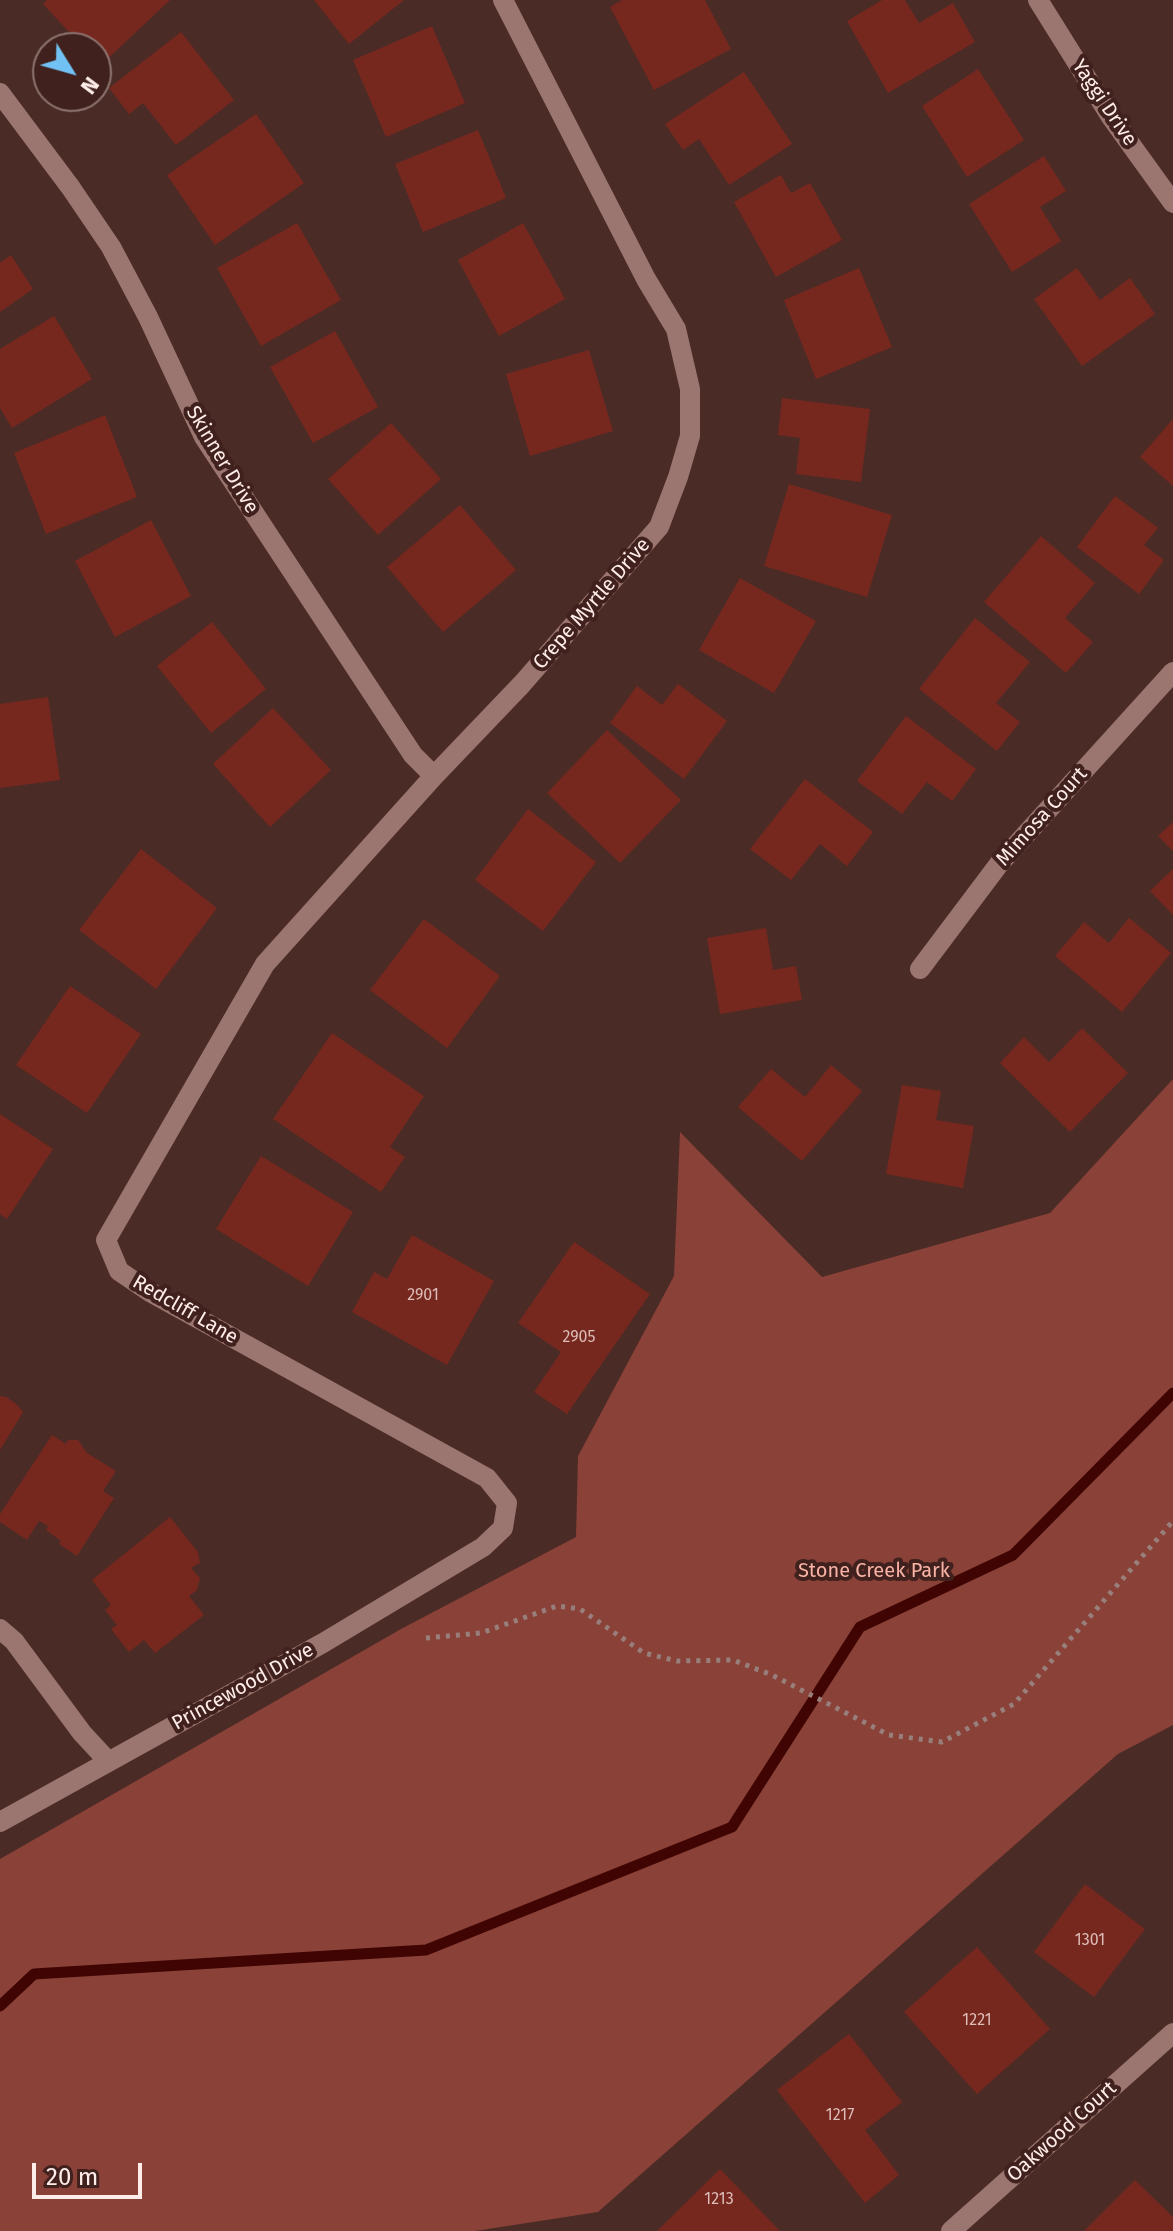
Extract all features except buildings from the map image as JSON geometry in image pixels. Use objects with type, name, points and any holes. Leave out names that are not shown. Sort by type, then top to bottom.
[{"type":"street","name":"Crepe Myrtle Drive","points":[[265,964],[434,776],[522,684],[659,527],[690,436],[690,389],[676,329],[646,279],[503,0]]},
{"type":"street","name":"Yaggi Drive","points":[[1038,0],[1111,117],[1173,203]]},
{"type":"street","name":"Skinner Drive","points":[[0,93],[111,247],[148,317],[204,437],[413,755],[434,776]]},
{"type":"street","name":"Mimosa Court","points":[[920,969],[999,864],[1173,672]]},
{"type":"street","name":"Redcliff Lane","points":[[265,964],[106,1240],[119,1271],[150,1292],[487,1478],[507,1503],[503,1528],[483,1547]]},
{"type":"street","name":"Princewood Drive","points":[[0,1822],[323,1643],[483,1547]]},
{"type":"street","points":[[0,1629],[14,1641],[82,1733],[108,1761]]},
{"type":"street","name":"Oakwood Court","points":[[951,2231],[1173,2033]]},
{"type":"path","points":[[426,1638],[481,1633],[557,1606],[580,1609],[644,1653],[677,1661],[733,1660],[772,1675],[889,1735],[942,1742],[1014,1704],[1173,1521]]},
{"type":"green space","name":"Stone Creek Park","points":[[1173,1079],[1173,1725],[1118,1754],[598,2212],[475,2231],[0,2231],[0,1859],[401,1629],[576,1537],[578,1456],[674,1276],[680,1132],[822,1277],[1050,1213]]},
{"type":"waterway","points":[[0,2006],[34,1974],[426,1950],[732,1827],[860,1627],[1013,1555],[1173,1393]]}]
